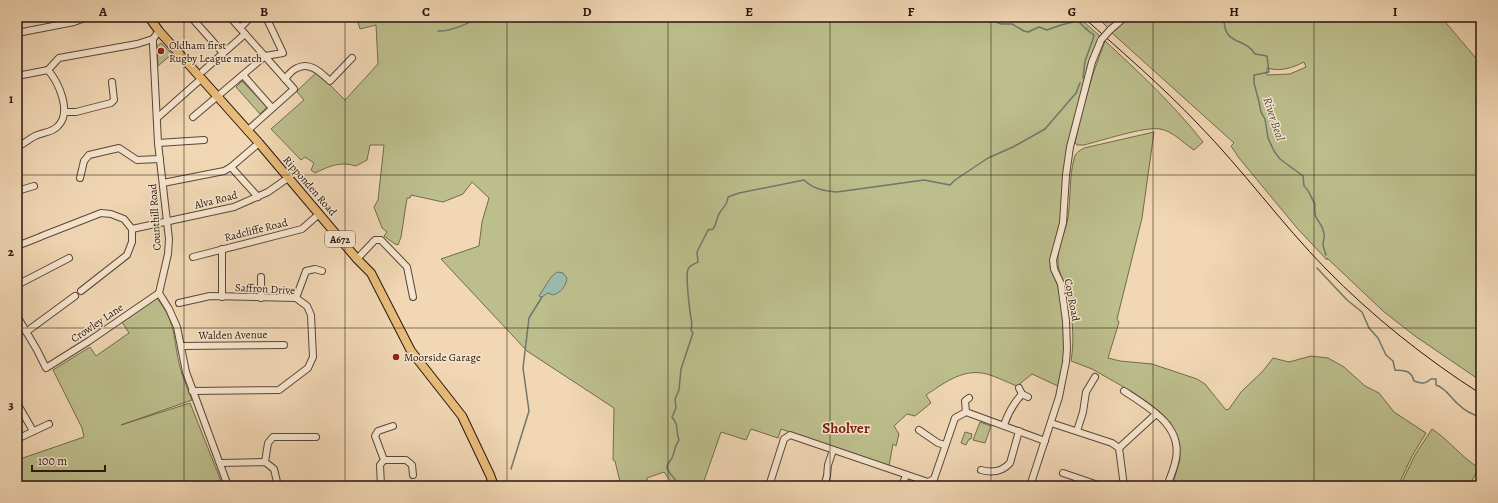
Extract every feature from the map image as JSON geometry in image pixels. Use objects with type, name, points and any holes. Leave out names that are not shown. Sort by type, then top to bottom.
[{"type":"main road","name":"Ripponden Road","points":[[149,17],[159,31],[202,75],[247,131],[371,273],[411,351],[462,416],[494,486]]},
{"type":"street","points":[[17,33],[74,22],[87,17]]},
{"type":"street","points":[[191,17],[223,53]]},
{"type":"street","points":[[230,17],[294,89],[247,131]]},
{"type":"street","points":[[240,28],[251,17]]},
{"type":"street","points":[[193,117],[264,56],[283,53],[266,17]]},
{"type":"street","name":"Cop Road","points":[[1030,486],[1060,397],[1067,348],[1066,321],[1061,284],[1054,269],[1053,260],[1063,222],[1066,174],[1070,147],[1094,57],[1101,40],[1125,17]]},
{"type":"street","points":[[17,76],[48,70],[59,58],[137,44],[153,39],[159,31]]},
{"type":"street","points":[[157,118],[223,53],[245,34]]},
{"type":"street","name":"Counthill Road","points":[[153,39],[158,144],[169,248],[159,293]]},
{"type":"street","points":[[284,79],[297,67],[307,66],[315,68],[330,81],[352,58]]},
{"type":"street","points":[[17,147],[36,135],[52,130],[58,126],[65,112],[59,88],[48,70]]},
{"type":"street","points":[[243,75],[272,108]]},
{"type":"street","points":[[65,112],[76,112],[111,103],[114,100],[112,82]]},
{"type":"street","points":[[158,144],[204,140]]},
{"type":"street","points":[[163,183],[224,171],[231,167],[259,143]]},
{"type":"street","points":[[80,178],[84,161],[89,155],[113,148],[122,149],[137,160],[160,159]]},
{"type":"street","points":[[231,167],[258,197]]},
{"type":"street","name":"Alva Road","points":[[132,229],[234,208],[268,192],[288,178]]},
{"type":"street","points":[[17,191],[34,186]]},
{"type":"street","points":[[17,246],[100,213],[111,214],[124,219],[132,229],[132,242],[127,255],[81,291]]},
{"type":"street","name":"Radcliffe Road","points":[[193,257],[302,229],[319,214]]},
{"type":"street","points":[[358,259],[375,240],[381,240],[407,267],[413,297]]},
{"type":"street","points":[[222,249],[222,297]]},
{"type":"street","points":[[17,285],[69,258]]},
{"type":"street","points":[[296,298],[306,272],[315,269],[322,271]]},
{"type":"street","points":[[261,277],[261,298]]},
{"type":"street","points":[[159,293],[174,318],[186,372],[192,391],[228,486]]},
{"type":"street","name":"Crowley Lane","points":[[26,332],[38,350],[46,368],[89,341],[159,293]]},
{"type":"street","points":[[17,316],[26,332],[75,296]]},
{"type":"street","name":"Saffron Drive","points":[[179,304],[210,296],[296,298],[307,306],[311,315],[313,357],[308,368],[279,390],[192,391]]},
{"type":"street","name":"Walden Avenue","points":[[181,346],[284,345]]},
{"type":"street","points":[[1077,431],[1083,412],[1086,392],[1095,377]]},
{"type":"street","points":[[1004,425],[1008,414],[1021,391],[1028,397]]},
{"type":"street","points":[[1124,391],[1164,420],[1171,428],[1177,445],[1176,463],[1167,486]]},
{"type":"street","points":[[966,412],[965,401],[969,398]]},
{"type":"street","points":[[17,403],[33,431]]},
{"type":"street","points":[[769,486],[784,439],[787,437],[794,436],[928,482],[934,479],[955,418],[966,412],[1045,441]]},
{"type":"street","points":[[1119,448],[1156,414]]},
{"type":"street","points":[[17,439],[49,424]]},
{"type":"street","points":[[1051,424],[1112,443],[1119,448],[1124,486]]},
{"type":"street","points":[[384,460],[375,436],[378,431],[393,426]]},
{"type":"street","points":[[919,430],[938,443],[945,445]]},
{"type":"street","points":[[981,470],[993,472],[1007,466],[1010,463],[1019,431]]},
{"type":"street","points":[[265,462],[268,443],[273,437],[316,437]]},
{"type":"street","points":[[824,486],[828,465],[833,450]]},
{"type":"street","points":[[381,486],[380,464],[384,460],[406,460],[412,465],[413,475]]},
{"type":"street","points":[[220,463],[265,462],[274,469],[278,486]]},
{"type":"street","points":[[1063,473],[1101,486]]},
{"type":"street","points":[[902,486],[906,474]]},
{"type":"green space","points":[[356,17],[1078,17],[1100,36],[1094,48],[1077,110],[1061,223],[1050,267],[1061,293],[1066,346],[1060,387],[1032,374],[1017,386],[982,373],[966,374],[945,382],[926,395],[931,403],[915,416],[907,414],[894,426],[899,434],[896,446],[893,444],[889,466],[781,429],[778,438],[751,429],[746,440],[721,432],[704,481],[709,486],[674,486],[664,472],[647,478],[648,486],[621,486],[615,461],[613,460],[614,408],[527,351],[441,259],[479,246],[482,222],[489,198],[472,182],[463,194],[443,202],[411,195],[410,198],[407,198],[401,237],[398,245],[384,236],[387,232],[382,228],[374,207],[378,200],[384,145],[370,145],[367,160],[356,166],[340,164],[330,166],[315,173],[311,170],[314,163],[305,157],[301,160],[271,129],[304,100],[297,92],[317,72],[345,100],[378,64],[376,25],[360,29]]},
{"type":"green space","points":[[1105,17],[1121,17],[1108,28],[1100,20]]},
{"type":"green space","points":[[1130,17],[1441,17],[1481,64],[1481,381],[1415,336],[1383,311],[1327,258],[1327,260],[1297,228],[1239,158],[1231,146],[1234,143],[1112,33]],"holes":[[[1304,62],[1306,67],[1290,74],[1267,75],[1267,68],[1277,70],[1286,69]]]},
{"type":"green space","points":[[1105,41],[1144,77],[1192,128],[1203,142],[1194,150],[1169,132],[1160,129],[1153,129],[1111,137],[1084,145],[1077,145],[1075,143],[1081,115],[1093,74]]},
{"type":"green space","points":[[161,43],[172,54],[158,66],[157,46]]},
{"type":"green space","points":[[242,81],[267,107],[260,114],[236,87]]},
{"type":"green space","points":[[1154,132],[1142,218],[1117,319],[1119,322],[1108,358],[1120,361],[1152,364],[1197,379],[1205,384],[1226,410],[1229,409],[1241,392],[1263,371],[1273,358],[1289,362],[1311,356],[1328,358],[1344,367],[1365,386],[1379,393],[1394,412],[1426,433],[1412,456],[1398,486],[1172,486],[1180,460],[1179,442],[1170,422],[1122,386],[1092,369],[1071,361],[1073,343],[1072,317],[1067,291],[1059,269],[1058,256],[1068,217],[1071,173],[1075,155],[1084,148]]},
{"type":"green space","points":[[156,297],[172,325],[179,363],[192,400],[121,425],[190,403],[223,486],[17,486],[17,460],[84,437],[82,428],[53,370],[90,347],[96,356],[129,333],[122,322]]},
{"type":"green space","points":[[980,422],[991,426],[985,443],[973,440]]},
{"type":"green space","points":[[1432,429],[1466,459],[1479,468],[1469,486],[1400,486],[1415,455]]},
{"type":"green space","points":[[965,432],[972,434],[971,439],[969,439],[966,445],[961,443]]},
{"type":"shaded area","points":[[557,272],[563,273],[567,278],[563,289],[553,295],[548,293],[542,297],[539,296],[551,277]]},
{"type":"waterway","points":[[438,31],[459,27],[479,17]]},
{"type":"waterway","name":"River Beal","points":[[985,17],[1001,24],[1012,24],[1028,32],[1039,27],[1047,30],[1077,21],[1086,29],[1087,28]]},
{"type":"waterway","name":"River Beal","points":[[1100,20],[1103,17]]},
{"type":"waterway","name":"River Beal","points":[[1213,17],[1224,19],[1225,28],[1231,37],[1246,45],[1255,54],[1267,56],[1269,72],[1254,75],[1254,83],[1261,112],[1265,119],[1268,138],[1274,151],[1280,159],[1303,176],[1304,186],[1315,204],[1315,214],[1323,228],[1323,246],[1326,255]]},
{"type":"waterway","points":[[1083,78],[1085,61],[1094,35],[1086,29]]},
{"type":"waterway","points":[[678,486],[667,467],[679,440],[677,426],[672,417],[676,408],[675,399],[679,390],[681,369],[693,333],[691,330],[692,324],[687,278],[688,269],[698,262],[697,252],[708,230],[713,229],[720,211],[726,205],[728,197],[739,193],[804,180],[811,186],[819,189],[837,192],[924,180],[950,185],[988,158],[1013,147],[1045,129],[1076,93],[1080,83]]},
{"type":"waterway","name":"River Beal","points":[[1317,268],[1347,300],[1362,312],[1369,328],[1378,338],[1386,355],[1393,361],[1395,370],[1409,373],[1413,377],[1414,381],[1419,383],[1425,383],[1431,379],[1436,379],[1436,385],[1440,386],[1446,391],[1455,402],[1469,412],[1481,417]]},
{"type":"waterway","points":[[511,469],[529,411],[523,368],[529,318],[542,297]]},
{"type":"tram line","points":[[1083,17],[1156,83],[1198,124],[1326,269],[1400,336],[1460,381],[1481,394]]},
{"type":"place","name":"Oldham first Rugby League match","points":[[161,51]]},
{"type":"place","name":"Moorside Garage","points":[[396,357]]},
{"type":"district","name":"Sholver","points":[[846,428]]}]
